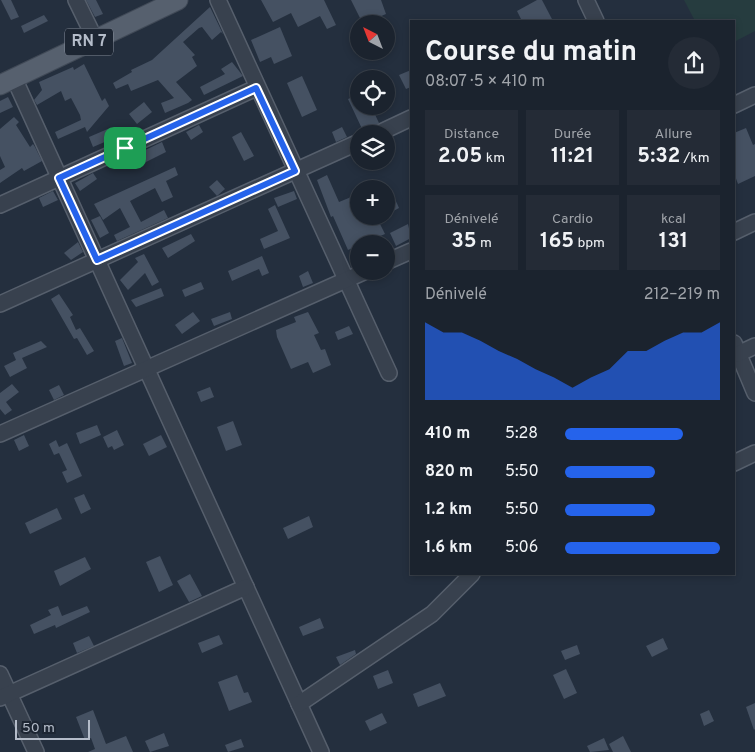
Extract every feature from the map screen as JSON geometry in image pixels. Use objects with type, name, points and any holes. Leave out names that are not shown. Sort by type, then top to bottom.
[{"type":"main road","name":"RN 7","points":[[7,81],[178,0]]},
{"type":"street","points":[[76,0],[95,39]]},
{"type":"street","points":[[218,0],[256,88],[389,373]]},
{"type":"street","points":[[586,0],[596,20]]},
{"type":"street","points":[[7,81],[59,178],[321,752]]},
{"type":"street","points":[[0,205],[256,88]]},
{"type":"street","points":[[735,105],[755,95]]},
{"type":"street","points":[[395,126],[410,118]]},
{"type":"street","points":[[0,304],[350,146]]},
{"type":"street","points":[[735,232],[755,222]]},
{"type":"street","points":[[395,258],[410,251]]},
{"type":"street","points":[[0,434],[350,278]]},
{"type":"street","points":[[755,346],[736,349],[755,393]]},
{"type":"street","points":[[735,463],[755,453]]},
{"type":"street","points":[[299,704],[432,614],[471,575]]},
{"type":"street","points":[[5,696],[246,588]]},
{"type":"street","points":[[0,674],[5,696],[36,752]]},
{"type":"green space","points":[[684,0],[755,0],[755,31],[735,41],[735,20],[694,20]]},
{"type":"building","points":[[1,0],[11,0],[19,17],[11,20]]},
{"type":"building","points":[[86,0],[96,0],[103,14],[95,17]]},
{"type":"building","points":[[261,0],[324,0],[336,25],[327,29],[320,16],[298,27],[291,13],[273,22]]},
{"type":"building","points":[[351,0],[381,0],[386,14],[384,15],[358,15]]},
{"type":"building","points":[[537,0],[542,0],[552,20],[522,20],[517,11]]},
{"type":"building","points":[[210,7],[223,34],[221,32],[212,40],[202,27],[183,42],[195,55],[192,57],[197,66],[176,82],[192,100],[165,113],[161,103],[174,98],[158,80],[131,91],[128,84],[116,89],[113,83],[132,72],[131,70],[152,60]]},
{"type":"building","points":[[44,15],[48,21],[24,33],[21,26]]},
{"type":"building","points":[[280,27],[292,56],[274,64],[271,57],[260,62],[251,40]]},
{"type":"building","points":[[232,62],[243,76],[204,95],[200,87],[225,74],[221,69]]},
{"type":"building","points":[[84,64],[102,101],[105,98],[109,106],[87,132],[85,127],[58,139],[55,132],[81,120],[80,115],[71,98],[65,101],[61,91],[37,105],[34,100],[42,90],[39,82],[73,67],[74,70]]},
{"type":"building","points":[[410,70],[410,87],[406,89],[399,75]]},
{"type":"building","points":[[302,76],[317,110],[302,117],[287,83]]},
{"type":"building","points":[[8,97],[13,107],[0,113],[0,101]]},
{"type":"building","points":[[144,102],[152,112],[137,124],[129,114]]},
{"type":"building","points":[[356,115],[375,115],[379,123],[376,125],[360,125]]},
{"type":"building","points":[[14,117],[19,122],[16,125],[30,147],[33,144],[42,161],[24,171],[22,168],[0,183],[0,170],[5,167],[0,156],[0,129]]},
{"type":"building","points":[[199,125],[203,132],[191,140],[186,132]]},
{"type":"building","points":[[342,127],[347,137],[336,142],[332,132]]},
{"type":"building","points":[[110,128],[114,138],[93,147],[89,137]]},
{"type":"building","points":[[746,128],[753,145],[755,144],[755,176],[738,184],[735,176],[735,133]]},
{"type":"building","points":[[241,132],[254,156],[244,161],[232,137]]},
{"type":"building","points":[[162,142],[166,152],[142,164],[137,154]]},
{"type":"building","points":[[175,167],[178,175],[166,181],[173,197],[162,202],[155,188],[130,201],[141,222],[164,210],[168,218],[117,241],[114,235],[130,227],[120,208],[103,220],[94,204]]},
{"type":"building","points":[[93,173],[97,179],[80,191],[75,183]]},
{"type":"building","points":[[327,175],[339,202],[350,197],[350,225],[380,225],[385,234],[350,235],[350,249],[348,250],[333,216],[331,217],[317,180]]},
{"type":"building","points":[[217,180],[225,189],[217,196],[209,187]]},
{"type":"building","points":[[53,191],[58,200],[43,207],[39,198]]},
{"type":"building","points":[[294,191],[297,199],[278,207],[274,198]]},
{"type":"building","points":[[395,199],[399,208],[395,210]]},
{"type":"building","points":[[275,205],[290,238],[264,249],[260,239],[278,231],[268,209]]},
{"type":"building","points":[[100,216],[109,233],[100,238],[91,220]]},
{"type":"building","points":[[408,224],[410,239],[396,246],[395,235],[391,235],[390,233]]},
{"type":"building","points":[[191,234],[195,241],[168,258],[162,248]]},
{"type":"building","points":[[78,242],[83,252],[71,260],[64,253]]},
{"type":"building","points":[[144,254],[159,282],[152,286],[145,273],[128,290],[120,280],[138,262],[135,258]]},
{"type":"building","points":[[262,256],[269,273],[262,276],[259,269],[232,281],[228,271]]},
{"type":"building","points":[[308,271],[313,283],[303,287],[299,276]]},
{"type":"building","points":[[201,282],[204,289],[185,297],[182,290]]},
{"type":"building","points":[[161,288],[164,296],[136,307],[131,300]]},
{"type":"building","points":[[59,294],[73,315],[70,317],[76,330],[80,328],[94,351],[87,355],[77,338],[74,339],[51,299]]},
{"type":"building","points":[[193,312],[200,321],[182,334],[175,325]]},
{"type":"building","points":[[230,312],[232,319],[214,326],[211,319]]},
{"type":"building","points":[[308,312],[319,333],[314,335],[321,350],[325,349],[331,365],[313,373],[308,362],[291,369],[277,337],[276,330],[296,322],[294,317]]},
{"type":"building","points":[[349,326],[353,334],[338,340],[335,332]]},
{"type":"building","points":[[122,338],[132,363],[124,366],[115,341]]},
{"type":"building","points":[[41,341],[47,347],[22,358],[27,368],[10,377],[4,366],[16,360],[13,353]]},
{"type":"building","points":[[12,384],[19,392],[6,402],[12,410],[5,415],[0,409],[0,393]]},
{"type":"building","points":[[59,385],[64,395],[54,400],[49,390]]},
{"type":"building","points":[[210,387],[214,397],[201,402],[197,392]]},
{"type":"building","points":[[233,421],[242,445],[226,451],[217,427]]},
{"type":"building","points":[[97,425],[101,435],[80,444],[76,433]]},
{"type":"building","points":[[117,430],[124,445],[114,450],[112,446],[108,448],[103,437]]},
{"type":"building","points":[[24,435],[29,446],[19,451],[14,440]]},
{"type":"building","points":[[161,435],[167,447],[149,456],[143,444]]},
{"type":"building","points":[[56,440],[59,447],[67,443],[82,476],[67,483],[62,472],[67,470],[59,453],[54,455],[49,444]]},
{"type":"building","points":[[84,494],[91,509],[81,514],[74,498]]},
{"type":"building","points":[[57,508],[62,519],[30,534],[25,523]]},
{"type":"building","points":[[309,516],[313,527],[288,539],[283,528]]},
{"type":"building","points":[[160,556],[173,585],[159,592],[146,562]]},
{"type":"building","points":[[85,557],[91,569],[60,586],[54,571]]},
{"type":"building","points":[[190,574],[202,596],[189,602],[177,581]]},
{"type":"building","points":[[58,606],[62,616],[87,606],[90,612],[56,628],[55,625],[34,634],[30,625],[51,615],[48,610]]},
{"type":"building","points":[[320,618],[324,628],[303,636],[299,627]]},
{"type":"building","points":[[219,635],[223,644],[202,653],[198,643]]},
{"type":"building","points":[[89,636],[94,646],[77,653],[73,643]]},
{"type":"building","points":[[663,638],[668,649],[652,657],[646,646]]},
{"type":"building","points":[[577,645],[580,654],[565,660],[561,651]]},
{"type":"building","points":[[355,650],[356,654],[340,665],[336,657]]},
{"type":"building","points":[[566,669],[577,693],[564,699],[553,675]]},
{"type":"building","points":[[388,670],[393,683],[378,689],[373,676]]},
{"type":"building","points":[[237,675],[244,693],[248,692],[252,702],[229,711],[218,682]]},
{"type":"building","points":[[440,683],[446,696],[418,707],[413,694]]},
{"type":"building","points":[[755,703],[755,729],[754,730],[746,707]]},
{"type":"building","points":[[93,710],[106,744],[126,736],[133,752],[88,752],[95,749],[91,738],[85,740],[76,717]]},
{"type":"building","points":[[709,710],[714,721],[704,726],[700,714]]},
{"type":"building","points":[[382,713],[387,723],[370,731],[365,721]]},
{"type":"building","points":[[164,733],[169,746],[150,752],[145,741]]},
{"type":"building","points":[[623,736],[631,752],[613,752],[609,744]]},
{"type":"building","points":[[604,738],[609,750],[590,752],[587,746]]},
{"type":"building","points":[[241,739],[244,747],[228,752],[225,745]]},
{"type":"route","points":[[256,88],[295,171],[97,260],[59,178],[125,148],[256,88]]}]
